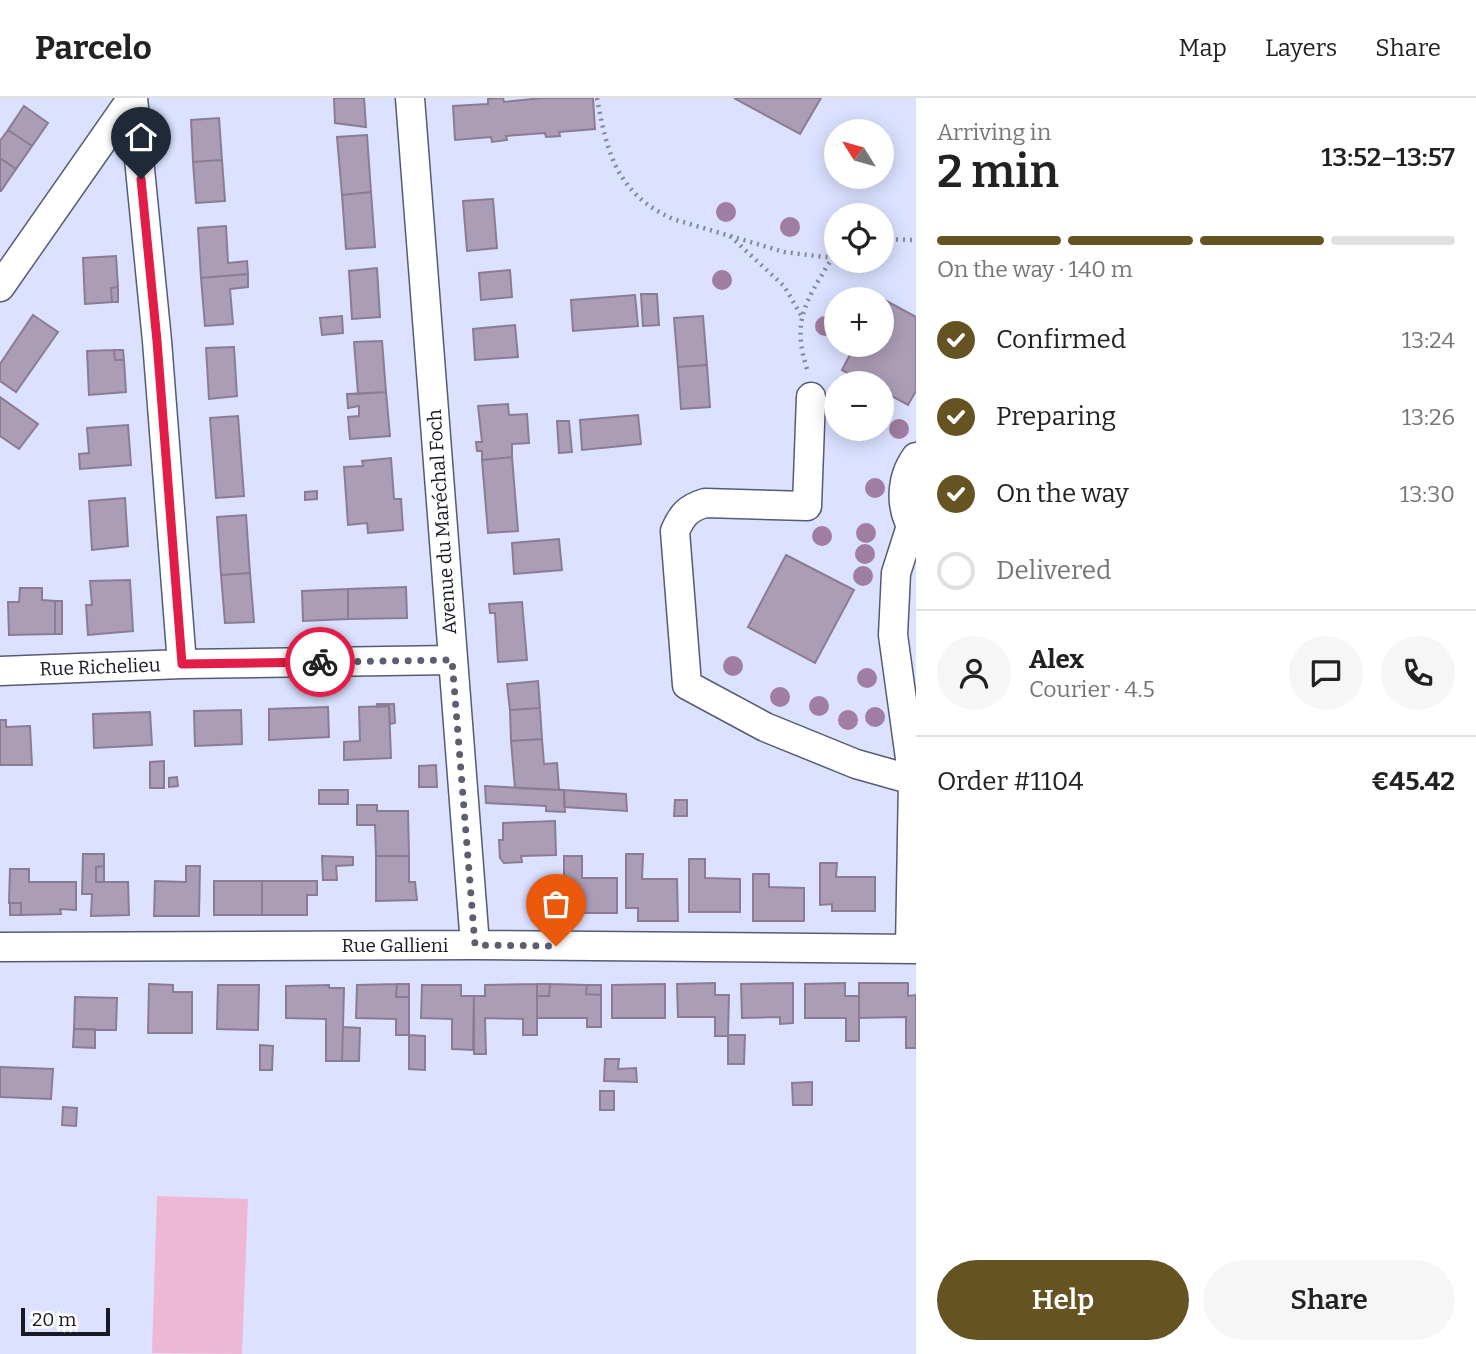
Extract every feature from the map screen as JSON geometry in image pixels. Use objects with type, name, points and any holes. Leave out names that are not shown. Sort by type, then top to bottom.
[{"type":"street","points":[[0,288],[133,98]]},
{"type":"street","points":[[133,98],[158,355],[182,664]]},
{"type":"street","name":"Avenue du Maréchal Foch","points":[[410,98],[475,945]]},
{"type":"street","points":[[811,397],[807,506],[705,503],[691,507],[678,524],[675,531],[687,685],[765,727],[856,764],[914,780]]},
{"type":"street","points":[[913,948],[914,780],[893,635],[896,573],[913,530],[904,507],[903,486],[909,467],[916,457]]},
{"type":"street","name":"Rue Richelieu","points":[[0,671],[182,664],[452,660]]},
{"type":"street","name":"Rue Gallieni","points":[[0,947],[475,945],[913,948]]},
{"type":"path","points":[[597,98],[605,140],[616,169],[626,184],[657,212],[784,252],[824,256]]},
{"type":"path","points":[[730,236],[784,286],[801,316]]},
{"type":"path","points":[[894,239],[916,240]]},
{"type":"path","points":[[811,397],[810,377],[800,330],[801,316],[826,273]]},
{"type":"shaded area","points":[[157,1196],[248,1199],[242,1354],[152,1353]]},
{"type":"building","points":[[334,98],[364,98],[366,127],[335,123]]},
{"type":"building","points":[[503,98],[504,102],[542,98],[593,98],[595,129],[559,132],[560,136],[546,137],[545,133],[506,136],[507,140],[492,142],[491,137],[455,140],[453,106],[488,104],[488,99]]},
{"type":"building","points":[[734,98],[821,98],[800,134]]},
{"type":"building","points":[[24,106],[48,123],[32,146],[8,130]]},
{"type":"building","points":[[219,118],[222,160],[193,162],[191,120]]},
{"type":"building","points":[[8,130],[32,146],[16,169],[0,158],[0,141]]},
{"type":"building","points":[[367,135],[371,192],[342,195],[337,137]]},
{"type":"building","points":[[0,158],[16,169],[1,191],[0,191]]},
{"type":"building","points":[[222,160],[225,201],[196,203],[193,162]]},
{"type":"building","points":[[371,192],[375,247],[346,249],[342,195]]},
{"type":"building","points":[[493,199],[497,248],[467,251],[463,201]]},
{"type":"building","points":[[226,226],[228,263],[247,261],[248,274],[201,278],[198,228]]},
{"type":"building","points":[[116,256],[118,287],[111,288],[112,302],[85,304],[83,258]]},
{"type":"building","points":[[377,268],[380,317],[352,319],[349,271]]},
{"type":"building","points":[[510,270],[512,297],[481,300],[479,273]]},
{"type":"building","points":[[248,274],[248,287],[230,289],[233,324],[205,326],[201,278]]},
{"type":"building","points":[[118,287],[118,302],[112,302],[111,288]]},
{"type":"building","points":[[641,294],[657,294],[659,325],[643,326]]},
{"type":"building","points":[[635,295],[638,326],[573,331],[571,300]]},
{"type":"building","points":[[894,305],[916,317],[916,391],[908,405],[894,397],[894,371],[842,370],[849,357],[894,357]]},
{"type":"building","points":[[33,315],[58,332],[16,392],[0,381],[0,364]]},
{"type":"building","points":[[342,316],[343,333],[322,335],[320,318]]},
{"type":"building","points":[[703,316],[707,365],[678,367],[674,318]]},
{"type":"building","points":[[515,325],[518,357],[475,360],[473,329]]},
{"type":"building","points":[[382,341],[386,392],[358,394],[354,342]]},
{"type":"building","points":[[234,347],[237,396],[209,399],[206,348]]},
{"type":"building","points":[[114,350],[123,350],[124,360],[115,360]]},
{"type":"building","points":[[114,350],[115,360],[124,360],[126,392],[89,395],[87,351]]},
{"type":"building","points":[[707,365],[710,407],[681,409],[678,367]]},
{"type":"building","points":[[386,392],[390,436],[350,439],[348,417],[359,416],[359,406],[348,408],[347,394]]},
{"type":"building","points":[[0,397],[38,424],[19,449],[0,436]]},
{"type":"building","points":[[508,404],[509,415],[527,414],[529,443],[512,444],[512,457],[482,460],[482,451],[477,451],[476,442],[482,442],[478,406]]},
{"type":"building","points":[[638,415],[641,444],[582,450],[580,420]]},
{"type":"building","points":[[238,416],[244,496],[216,498],[210,418]]},
{"type":"building","points":[[557,421],[569,421],[572,452],[559,453]]},
{"type":"building","points":[[128,425],[131,465],[80,469],[79,454],[89,453],[87,428]]},
{"type":"building","points":[[512,457],[518,531],[488,533],[482,460]]},
{"type":"building","points":[[391,458],[394,499],[401,499],[403,530],[368,533],[367,523],[348,525],[344,467],[363,466],[362,461]]},
{"type":"building","points":[[317,491],[317,499],[305,500],[305,492]]},
{"type":"building","points":[[125,498],[128,546],[92,550],[89,501]]},
{"type":"building","points":[[246,515],[250,573],[221,575],[217,517]]},
{"type":"building","points":[[559,539],[562,570],[514,574],[512,543]]},
{"type":"building","points":[[786,555],[854,590],[815,663],[748,627]]},
{"type":"building","points":[[250,573],[254,622],[225,623],[221,575]]},
{"type":"building","points":[[130,580],[133,631],[88,635],[86,605],[92,605],[90,581]]},
{"type":"building","points":[[406,587],[407,618],[348,619],[348,589]]},
{"type":"building","points":[[20,588],[42,588],[42,600],[55,601],[55,634],[9,635],[8,602],[19,602]]},
{"type":"building","points":[[348,589],[348,619],[303,621],[302,591]]},
{"type":"building","points":[[55,601],[62,601],[62,634],[55,634]]},
{"type":"building","points":[[522,602],[527,660],[498,662],[495,613],[490,613],[489,604]]},
{"type":"building","points":[[538,681],[540,708],[510,710],[507,684]]},
{"type":"building","points":[[377,704],[394,704],[395,723],[390,724],[389,706],[377,707]]},
{"type":"building","points":[[389,706],[391,758],[344,760],[344,742],[360,741],[359,707]]},
{"type":"building","points":[[328,707],[329,737],[269,740],[269,709]]},
{"type":"building","points":[[540,708],[542,739],[511,741],[510,710]]},
{"type":"building","points":[[241,710],[242,744],[195,746],[194,711]]},
{"type":"building","points":[[150,712],[152,745],[94,748],[93,714]]},
{"type":"building","points":[[0,720],[6,720],[6,727],[30,726],[32,765],[0,765]]},
{"type":"building","points":[[542,739],[544,764],[557,763],[559,790],[515,788],[511,741]]},
{"type":"building","points":[[164,761],[164,788],[150,788],[150,762]]},
{"type":"building","points":[[436,765],[437,787],[419,787],[419,766]]},
{"type":"building","points":[[177,777],[178,786],[169,787],[169,778]]},
{"type":"building","points":[[485,786],[564,790],[565,812],[546,811],[546,806],[486,803]]},
{"type":"building","points":[[319,790],[348,790],[348,804],[319,804]]},
{"type":"building","points":[[564,790],[626,794],[627,811],[564,807]]},
{"type":"building","points":[[675,800],[687,800],[687,816],[674,816]]},
{"type":"building","points":[[357,805],[377,805],[377,811],[408,811],[409,856],[376,856],[375,825],[357,825]]},
{"type":"building","points":[[555,821],[556,855],[521,856],[522,862],[504,863],[500,858],[499,840],[503,840],[503,823]]},
{"type":"building","points":[[83,854],[104,854],[104,866],[96,867],[96,882],[128,882],[129,915],[91,916],[92,894],[82,894]]},
{"type":"building","points":[[626,854],[643,854],[642,879],[677,879],[678,921],[638,921],[638,908],[626,908]]},
{"type":"building","points":[[322,856],[353,857],[353,865],[336,866],[337,880],[323,880]]},
{"type":"building","points":[[376,856],[409,856],[409,882],[415,882],[417,900],[376,901]]},
{"type":"building","points":[[564,856],[582,856],[582,878],[617,878],[617,913],[578,913],[577,899],[564,899]]},
{"type":"building","points":[[689,859],[705,859],[705,878],[740,879],[740,912],[689,912]]},
{"type":"building","points":[[820,863],[837,863],[836,877],[875,877],[875,911],[832,911],[832,904],[820,905]]},
{"type":"building","points":[[104,866],[104,882],[96,882],[96,867]]},
{"type":"building","points":[[186,866],[200,866],[199,916],[154,916],[155,881],[186,882]]},
{"type":"building","points":[[10,869],[29,869],[29,882],[76,882],[76,910],[60,909],[61,914],[21,915],[21,903],[9,903]]},
{"type":"building","points":[[753,874],[769,874],[769,887],[804,888],[804,921],[753,921]]},
{"type":"building","points":[[214,881],[262,881],[262,915],[214,915]]},
{"type":"building","points":[[262,881],[317,881],[317,895],[307,895],[307,915],[262,915]]},
{"type":"building","points":[[10,903],[21,903],[21,915],[10,915]]},
{"type":"building","points":[[715,983],[715,995],[729,995],[728,1036],[715,1036],[715,1017],[678,1017],[677,984]]},
{"type":"building","points":[[793,983],[793,1023],[780,1024],[780,1017],[742,1018],[741,984]]},
{"type":"building","points":[[845,983],[845,996],[859,996],[859,1041],[846,1041],[846,1018],[805,1018],[805,984]]},
{"type":"building","points":[[859,983],[908,983],[908,996],[916,995],[916,1048],[906,1048],[906,1017],[859,1018]]},
{"type":"building","points":[[149,984],[173,985],[173,992],[192,992],[192,1033],[148,1033]]},
{"type":"building","points":[[397,984],[396,997],[409,997],[409,1035],[396,1035],[396,1019],[356,1018],[357,985]]},
{"type":"building","points":[[397,984],[409,984],[409,997],[396,997]]},
{"type":"building","points":[[537,984],[537,1035],[523,1035],[523,1019],[485,1018],[486,1054],[474,1054],[474,996],[485,996],[485,985]]},
{"type":"building","points":[[537,984],[550,984],[549,996],[537,996]]},
{"type":"building","points":[[550,984],[587,985],[586,994],[601,995],[601,1027],[587,1027],[587,1018],[537,1018],[537,996],[549,996]]},
{"type":"building","points":[[665,984],[665,1018],[612,1018],[612,985]]},
{"type":"building","points":[[218,985],[259,985],[258,1030],[217,1029]]},
{"type":"building","points":[[329,985],[329,988],[344,988],[342,1061],[326,1061],[326,1019],[286,1018],[286,986]]},
{"type":"building","points":[[422,985],[461,985],[461,996],[474,996],[473,1050],[452,1049],[452,1019],[421,1018]]},
{"type":"building","points":[[587,985],[601,985],[601,995],[586,994]]},
{"type":"building","points":[[75,997],[117,998],[116,1030],[74,1029]]},
{"type":"building","points":[[343,1027],[360,1028],[359,1061],[342,1061]]},
{"type":"building","points":[[74,1029],[95,1029],[95,1048],[73,1047]]},
{"type":"building","points":[[409,1035],[425,1036],[425,1070],[409,1069]]},
{"type":"building","points":[[728,1035],[745,1035],[744,1064],[728,1064]]},
{"type":"building","points":[[260,1045],[273,1046],[272,1070],[260,1070]]},
{"type":"building","points":[[605,1059],[619,1059],[618,1069],[636,1068],[637,1082],[604,1081]]},
{"type":"building","points":[[0,1067],[53,1069],[51,1099],[0,1097]]},
{"type":"building","points":[[812,1082],[812,1105],[793,1105],[792,1083]]},
{"type":"building","points":[[600,1091],[614,1091],[614,1110],[600,1110]]},
{"type":"building","points":[[63,1107],[77,1108],[76,1126],[62,1125]]},
{"type":"way so far","points":[[320,662],[452,660],[475,945],[556,946]]},
{"type":"route","points":[[141,179],[157,341],[182,664],[320,662]]}]
